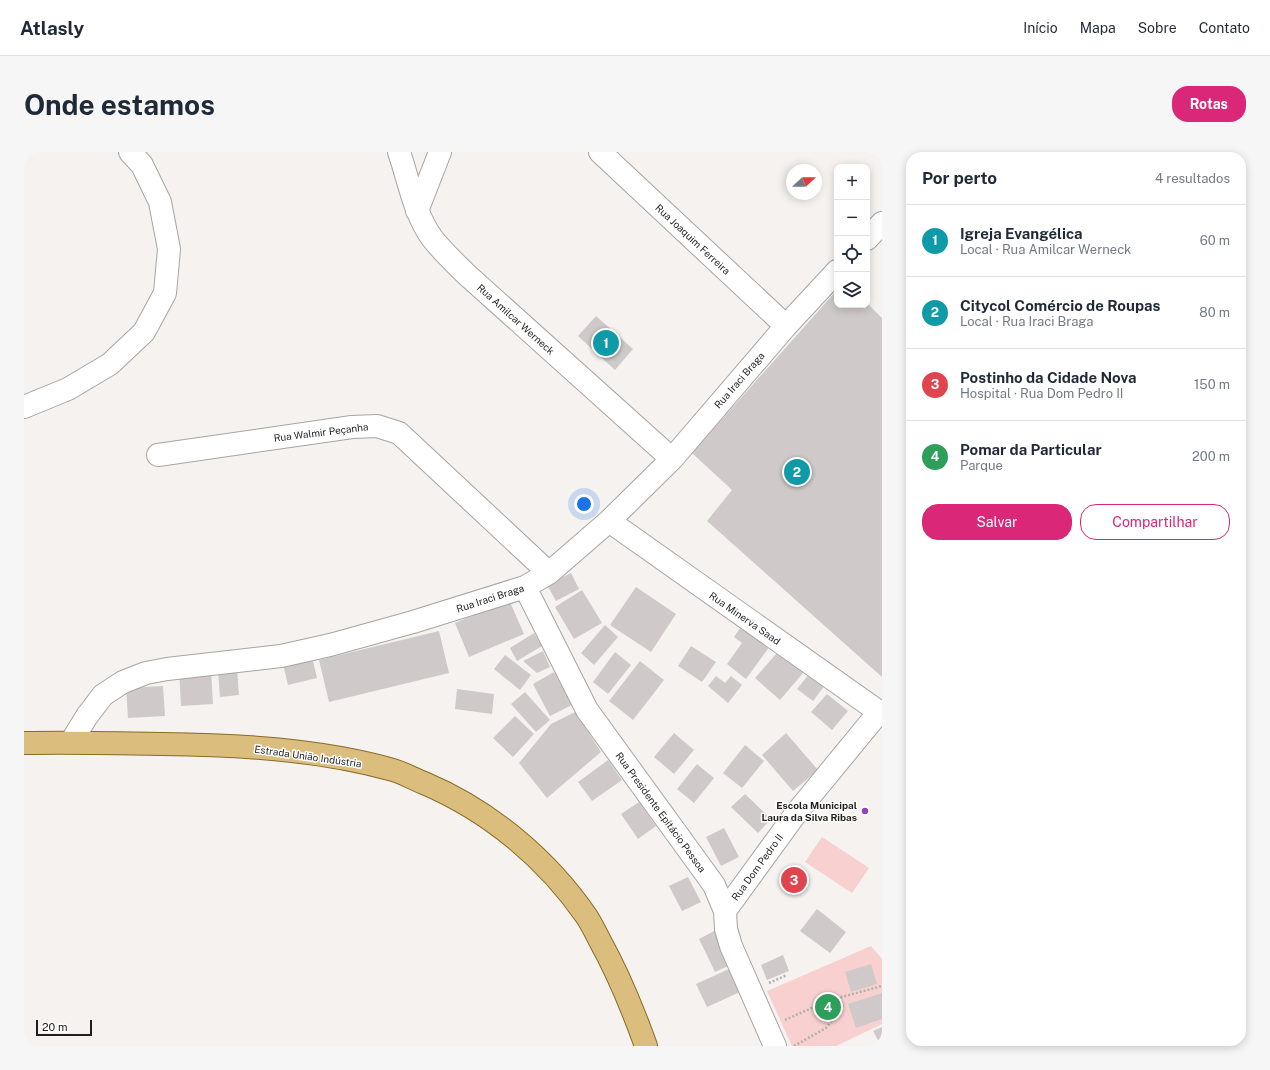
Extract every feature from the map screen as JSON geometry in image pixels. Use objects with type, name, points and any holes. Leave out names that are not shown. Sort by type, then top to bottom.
[{"type":"main road","name":"Estrada União Indústria","points":[[24,743],[71,742],[213,745],[277,749],[342,758],[394,770],[443,791],[484,815],[523,845],[562,885],[588,918],[612,961],[646,1046]]},
{"type":"street","points":[[24,407],[68,389],[110,364],[144,332],[165,294],[169,249],[160,202],[142,165],[130,152]]},
{"type":"street","name":"Rua Amilcar Werneck","points":[[399,152],[418,211],[432,237],[445,254],[672,459]]},
{"type":"street","points":[[418,211],[440,152]]},
{"type":"street","name":"Rua Joaquim Ferreira","points":[[600,152],[786,326]]},
{"type":"street","points":[[870,236],[882,223]]},
{"type":"street","name":"Rua Iraci Braga","points":[[71,742],[87,716],[103,695],[123,682],[146,673],[166,669],[281,656],[330,646],[525,587],[549,573],[609,521],[672,459],[786,326],[834,275]]},
{"type":"street","name":"Rua Walmir Peçanha","points":[[158,455],[352,427],[377,426],[399,433],[549,573]]},
{"type":"street","name":"Rua Minerva Saad","points":[[609,521],[880,713]]},
{"type":"street","name":"Rua Presidente Epitácio Pessoa","points":[[525,587],[587,710],[714,885],[725,911],[726,929],[731,946],[775,1046]]},
{"type":"street","name":"Rua Dom Pedro II","points":[[725,911],[797,812],[880,713]]},
{"type":"path","points":[[768,983],[787,975]]},
{"type":"path","points":[[785,1020],[827,1001],[882,986]]},
{"type":"path","points":[[794,1046],[826,1028],[843,1007],[840,998]]},
{"type":"shaded area","points":[[822,837],[869,868],[852,893],[805,862]]},
{"type":"shaded area","points":[[871,946],[882,959],[882,1024],[836,1046],[792,1046],[767,991]]},
{"type":"building","points":[[834,293],[834,308],[870,308],[870,306],[882,318],[882,677],[707,521],[732,490],[692,453]]},
{"type":"building","points":[[596,316],[633,349],[615,370],[578,336]]},
{"type":"building","points":[[571,573],[579,589],[556,601],[547,585]]},
{"type":"building","points":[[636,587],[676,614],[651,652],[610,625]]},
{"type":"building","points":[[582,590],[602,623],[574,639],[555,607]]},
{"type":"building","points":[[509,600],[524,634],[469,657],[455,623]]},
{"type":"building","points":[[745,621],[773,642],[746,679],[727,664],[742,643],[734,637]]},
{"type":"building","points":[[605,625],[618,637],[594,665],[581,653]]},
{"type":"building","points":[[439,631],[449,673],[329,702],[319,660]]},
{"type":"building","points":[[534,633],[542,646],[517,661],[510,648]]},
{"type":"building","points":[[784,645],[809,666],[780,700],[755,678]]},
{"type":"building","points":[[691,646],[716,662],[702,682],[678,666]]},
{"type":"building","points":[[543,651],[550,667],[537,673],[523,661]]},
{"type":"building","points":[[615,652],[631,665],[608,694],[593,682]]},
{"type":"building","points":[[505,655],[531,675],[520,690],[494,669]]},
{"type":"building","points":[[312,657],[317,678],[288,685],[283,664]]},
{"type":"building","points":[[640,661],[664,680],[633,720],[609,701]]},
{"type":"building","points":[[814,668],[829,680],[813,701],[797,689]]},
{"type":"building","points":[[211,669],[213,704],[181,706],[179,671]]},
{"type":"building","points":[[237,669],[239,695],[220,697],[218,671]]},
{"type":"building","points":[[554,672],[572,705],[550,716],[533,684]]},
{"type":"building","points":[[716,676],[725,683],[731,676],[742,685],[728,703],[708,686]]},
{"type":"building","points":[[163,686],[165,716],[128,718],[126,688]]},
{"type":"building","points":[[457,689],[494,694],[492,714],[455,709]]},
{"type":"building","points":[[525,692],[550,720],[536,732],[511,704]]},
{"type":"building","points":[[827,694],[848,711],[832,730],[811,712]]},
{"type":"building","points":[[575,712],[601,752],[547,798],[519,763],[551,724]]},
{"type":"building","points":[[515,716],[534,734],[513,757],[493,738]]},
{"type":"building","points":[[674,733],[694,750],[674,774],[654,757]]},
{"type":"building","points":[[786,733],[818,770],[793,791],[762,755]]},
{"type":"building","points":[[745,745],[764,761],[742,788],[723,773]]},
{"type":"building","points":[[608,760],[622,780],[592,801],[578,782]]},
{"type":"building","points":[[697,764],[714,778],[694,803],[677,789]]},
{"type":"building","points":[[745,794],[771,819],[758,833],[731,807]]},
{"type":"building","points":[[639,802],[656,826],[638,839],[621,814]]},
{"type":"building","points":[[724,828],[739,857],[721,866],[706,837]]},
{"type":"building","points":[[688,877],[701,902],[682,911],[669,886]]},
{"type":"building","points":[[817,909],[846,932],[830,953],[800,931]]},
{"type":"building","points":[[716,930],[732,964],[715,972],[699,939]]},
{"type":"building","points":[[783,955],[789,971],[767,980],[761,965]]},
{"type":"building","points":[[871,964],[877,984],[851,992],[845,972]]},
{"type":"building","points":[[729,969],[740,992],[707,1007],[696,984]]},
{"type":"building","points":[[882,993],[882,1019],[856,1028],[848,1004]]},
{"type":"building","points":[[882,1027],[882,1046],[881,1046],[873,1031]]},
{"type":"place","name":"Igreja Evangélica","points":[[606,343]]},
{"type":"place","name":"Citycol Comércio de Roupas","points":[[797,472]]},
{"type":"place","name":"Escola Municipal Laura da Silva Ribas","points":[[865,811]]},
{"type":"place","name":"Postinho da Cidade Nova","points":[[794,880]]},
{"type":"place","name":"Pomar da Particular","points":[[828,1007]]}]
